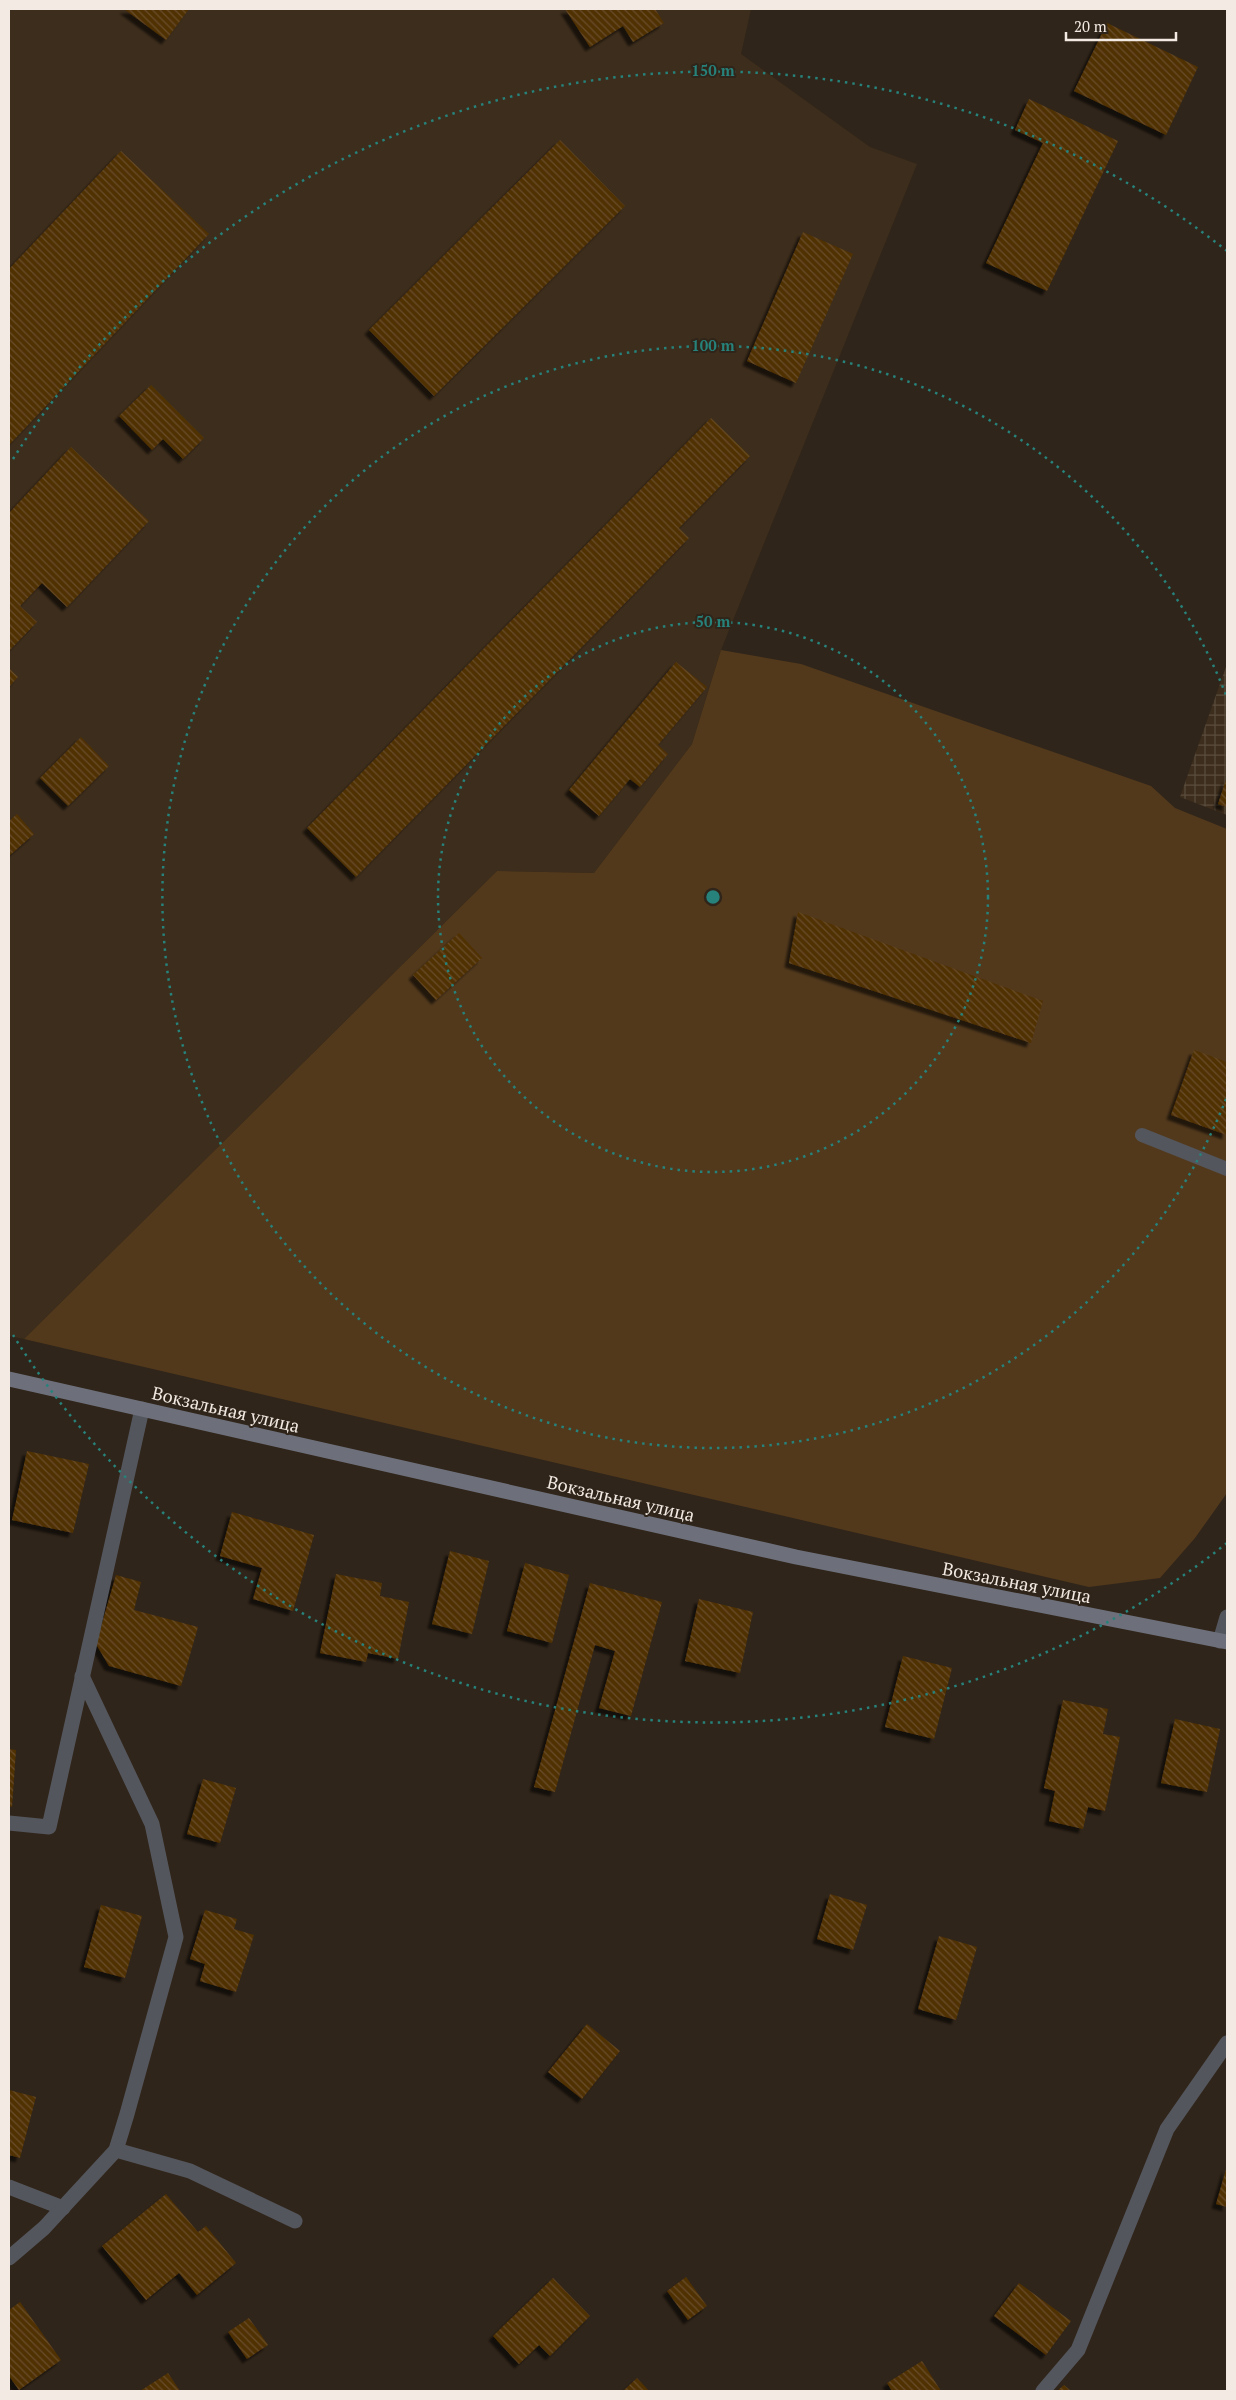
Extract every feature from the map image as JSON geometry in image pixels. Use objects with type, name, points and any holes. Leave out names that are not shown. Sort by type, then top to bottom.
[{"type":"street","name":"Вокзальная улица","points":[[9,1379],[796,1557],[1224,1642]]},
{"type":"street","points":[[9,1824],[49,1827],[142,1409]]},
{"type":"street","points":[[1224,1642],[1227,1617]]},
{"type":"street","points":[[9,2258],[44,2228],[116,2150],[128,2114],[176,1937],[152,1824],[82,1676]]},
{"type":"street","points":[[1043,2391],[1078,2350],[1167,2129],[1227,2043]]},
{"type":"street","points":[[116,2150],[190,2171],[295,2221]]},
{"type":"street","points":[[9,2187],[62,2208]]},
{"type":"lane","points":[[1142,1135],[1227,1169]]},
{"type":"shaded area","points":[[9,9],[751,9],[741,54],[870,147],[917,164],[721,650],[692,744],[594,873],[497,871],[24,1339],[9,1336]]},
{"type":"shaded area","points":[[721,650],[801,664],[1151,786],[1175,808],[1227,829],[1227,1493],[1195,1538],[1160,1578],[1089,1587],[24,1339],[497,871],[594,873],[692,744]]},
{"type":"shaded area","points":[[1227,664],[1227,815],[1180,797]]},
{"type":"building","points":[[124,9],[189,9],[166,40]]},
{"type":"building","points":[[565,9],[655,9],[664,23],[633,42],[623,26],[590,47]]},
{"type":"building","points":[[1107,23],[1198,67],[1166,135],[1074,91]]},
{"type":"building","points":[[1029,99],[1118,141],[1047,291],[986,263],[1043,143],[1015,130]]},
{"type":"building","points":[[560,140],[625,206],[434,396],[369,330]]},
{"type":"building","points":[[121,151],[209,234],[9,445],[9,269]]},
{"type":"building","points":[[803,232],[853,254],[796,383],[747,361]]},
{"type":"building","points":[[151,385],[204,438],[183,459],[163,439],[152,450],[119,416]]},
{"type":"building","points":[[711,418],[750,456],[679,528],[689,538],[356,877],[307,828]]},
{"type":"building","points":[[71,447],[149,521],[67,607],[42,583],[20,606],[37,622],[9,651],[9,513]]},
{"type":"building","points":[[676,662],[707,687],[658,745],[668,754],[640,787],[630,779],[599,816],[569,790]]},
{"type":"building","points":[[9,668],[18,677],[9,687]]},
{"type":"building","points":[[81,737],[109,766],[68,806],[40,778]]},
{"type":"building","points":[[1227,777],[1227,807],[1218,804]]},
{"type":"building","points":[[17,814],[34,834],[9,856],[9,821]]},
{"type":"building","points":[[798,912],[1043,1001],[1031,1043],[789,963]]},
{"type":"building","points":[[459,933],[482,958],[436,1000],[413,975]]},
{"type":"building","points":[[1194,1050],[1227,1062],[1227,1135],[1171,1115]]},
{"type":"building","points":[[27,1451],[89,1464],[73,1533],[12,1520]]},
{"type":"building","points":[[232,1512],[314,1535],[293,1611],[253,1599],[262,1568],[220,1556]]},
{"type":"building","points":[[450,1551],[489,1561],[472,1634],[432,1624]]},
{"type":"building","points":[[525,1563],[569,1575],[552,1643],[507,1631]]},
{"type":"building","points":[[336,1574],[382,1583],[380,1596],[409,1602],[398,1659],[368,1653],[366,1662],[320,1653]]},
{"type":"building","points":[[116,1575],[141,1582],[134,1610],[198,1627],[181,1686],[109,1666],[96,1644]]},
{"type":"building","points":[[590,1583],[662,1602],[631,1716],[599,1708],[615,1651],[595,1645],[555,1792],[534,1787]]},
{"type":"building","points":[[699,1599],[753,1612],[740,1673],[685,1661]]},
{"type":"building","points":[[903,1656],[952,1668],[934,1739],[885,1727]]},
{"type":"building","points":[[1063,1700],[1108,1709],[1103,1734],[1120,1737],[1105,1811],[1088,1807],[1083,1829],[1049,1821],[1055,1791],[1044,1788]]},
{"type":"building","points":[[1175,1719],[1220,1729],[1207,1792],[1161,1783]]},
{"type":"building","points":[[9,1749],[16,1750],[12,1807],[9,1806]]},
{"type":"building","points":[[203,1779],[236,1788],[220,1843],[187,1834]]},
{"type":"building","points":[[830,1894],[867,1905],[853,1950],[817,1939]]},
{"type":"building","points":[[101,1905],[142,1916],[125,1978],[84,1967]]},
{"type":"building","points":[[205,1910],[237,1919],[234,1929],[254,1935],[236,1992],[200,1981],[205,1964],[190,1959]]},
{"type":"building","points":[[939,1936],[977,1947],[956,2020],[918,2009]]},
{"type":"building","points":[[587,2024],[620,2051],[582,2099],[548,2072]]},
{"type":"building","points":[[9,2090],[36,2097],[20,2158],[9,2155]]},
{"type":"building","points":[[1227,2166],[1227,2207],[1216,2204]]},
{"type":"building","points":[[166,2194],[198,2232],[206,2226],[236,2263],[197,2295],[179,2273],[146,2300],[102,2246]]},
{"type":"building","points":[[686,2277],[707,2306],[688,2320],[667,2291]]},
{"type":"building","points":[[553,2278],[590,2316],[550,2356],[539,2345],[519,2364],[493,2336]]},
{"type":"building","points":[[1019,2283],[1071,2321],[1046,2355],[994,2316]]},
{"type":"building","points":[[20,2302],[61,2360],[19,2390],[9,2376],[9,2310]]},
{"type":"building","points":[[249,2318],[268,2345],[247,2359],[228,2332]]},
{"type":"building","points":[[922,2361],[941,2391],[892,2391],[887,2383]]},
{"type":"building","points":[[168,2373],[180,2391],[140,2391]]},
{"type":"building","points":[[637,2378],[649,2391],[623,2391]]},
{"type":"building","points":[[1064,2385],[1071,2391],[1057,2391]]}]
